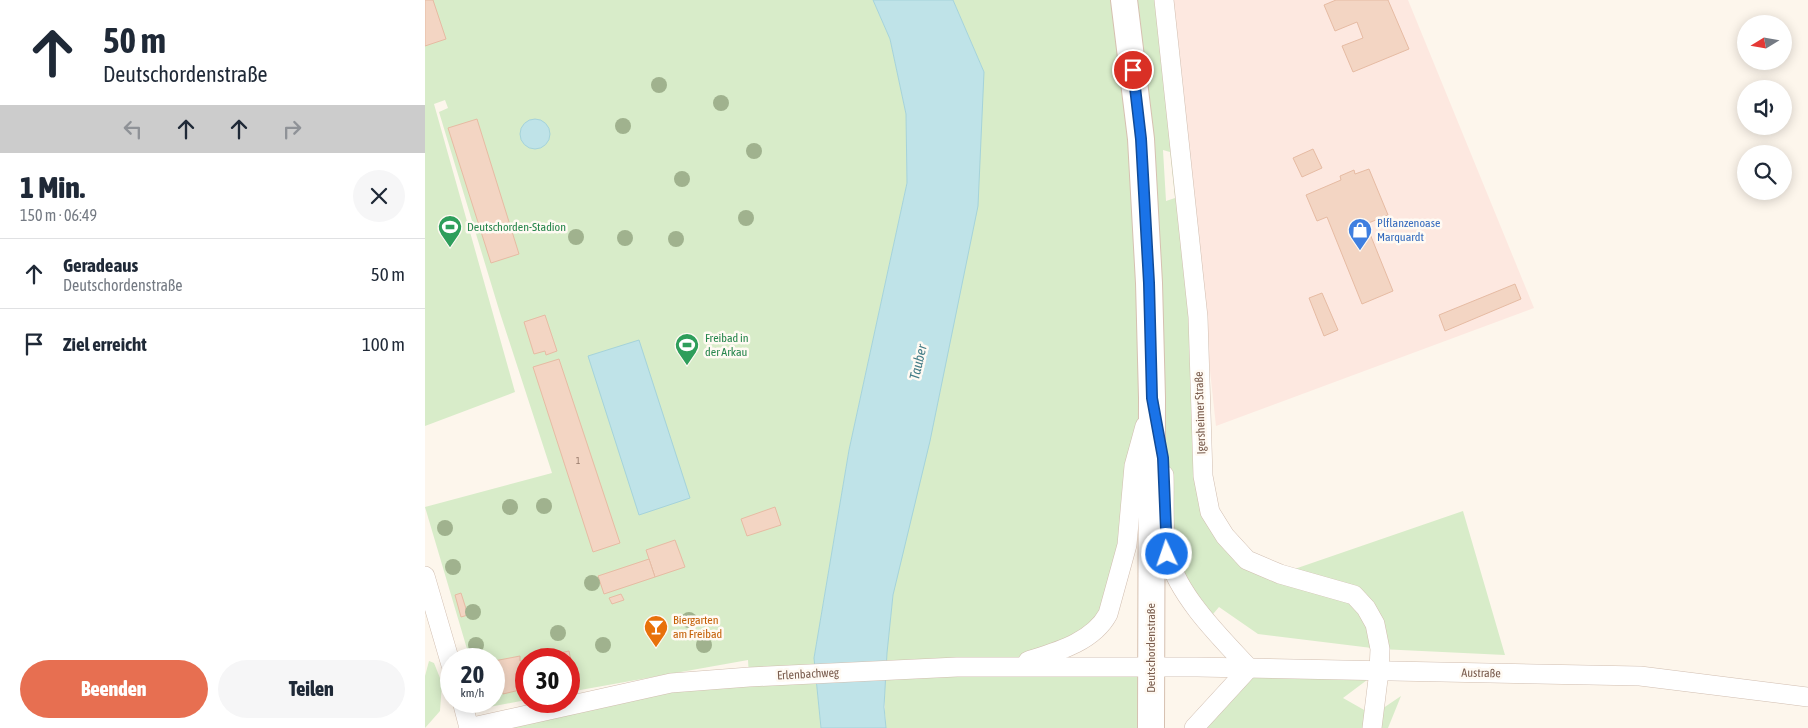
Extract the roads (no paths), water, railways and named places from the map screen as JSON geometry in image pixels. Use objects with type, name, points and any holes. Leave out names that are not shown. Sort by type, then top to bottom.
[{"type":"street","name":"Deutschordenstraße","points":[[1124,0],[1141,139],[1149,283],[1152,398],[1151,728]]},
{"type":"street","name":"Igersheimer Straße","points":[[1163,0],[1198,317],[1203,476],[1210,512],[1225,536],[1247,560],[1280,574],[1354,595],[1366,608],[1375,624],[1380,649],[1372,728]]},
{"type":"street","points":[[1011,667],[1068,648],[1102,624],[1108,614],[1127,545],[1134,466],[1152,398]]},
{"type":"street","points":[[1152,398],[1163,458],[1167,554],[1177,583],[1216,632],[1249,668],[1194,728]]},
{"type":"street","points":[[425,576],[446,648]]},
{"type":"street","name":"Austraße","points":[[1152,667],[1640,676],[1808,697]]},
{"type":"street","name":"Erlenbachweg","points":[[469,728],[671,683],[934,668],[1152,667]]},
{"type":"street","points":[[465,713],[469,728]]},
{"type":"water","name":"Tauber","points":[[873,0],[953,0],[984,72],[978,206],[930,441],[893,595],[884,707],[886,728],[821,728],[814,658],[849,450],[907,183],[906,114],[890,39]]},
{"type":"water","points":[[535,119],[546,123],[550,134],[546,145],[535,149],[524,145],[520,134],[524,123]]},
{"type":"water","points":[[639,340],[690,498],[639,515],[588,356]]},
{"type":"place","name":"Deutschorden-Stadion","points":[[450,248]]},
{"type":"place","name":"Plflanzenoase Marquardt","points":[[1360,251]]},
{"type":"place","name":"Freibad in der Arkau","points":[[687,366]]},
{"type":"place","name":"Biergarten am Freibad","points":[[656,648]]}]
